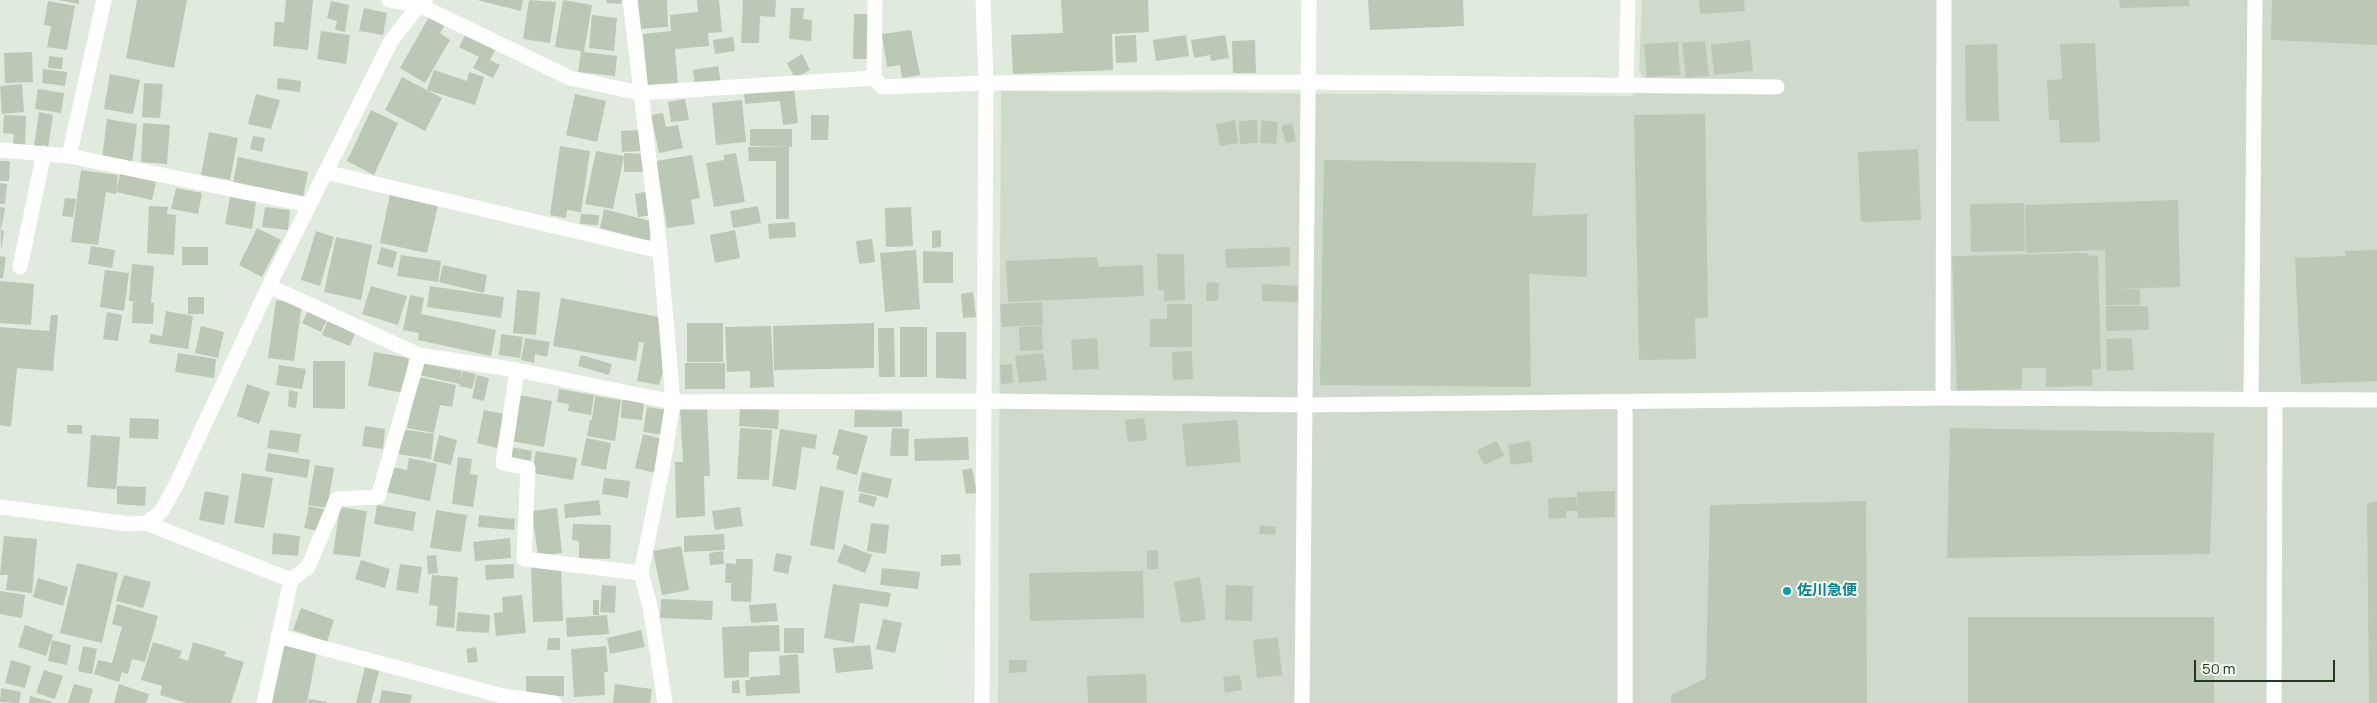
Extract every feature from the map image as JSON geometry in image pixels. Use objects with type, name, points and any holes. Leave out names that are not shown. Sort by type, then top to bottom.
[{"type":"street","points":[[69,156],[104,0]]},
{"type":"street","points":[[389,0],[422,2],[570,78],[640,93],[874,78]]},
{"type":"street","points":[[630,0],[660,251],[672,402],[662,470],[641,572],[650,606],[665,703]]},
{"type":"street","points":[[875,0],[874,78],[882,87],[986,84],[1308,82],[1776,87]]},
{"type":"street","points":[[982,703],[986,84],[983,0]]},
{"type":"street","points":[[1302,703],[1309,0]]},
{"type":"street","points":[[1626,85],[1628,0]]},
{"type":"street","points":[[1943,398],[1944,0]]},
{"type":"street","points":[[2251,400],[2255,0]]},
{"type":"street","points":[[146,523],[161,512],[177,483],[269,286],[391,41],[422,2]]},
{"type":"street","points":[[0,150],[69,156],[309,205]]},
{"type":"street","points":[[20,267],[44,153]]},
{"type":"street","points":[[325,172],[660,251]]},
{"type":"street","points":[[269,286],[419,355],[517,370],[672,402],[984,401],[1304,406],[1943,398],[2377,400]]},
{"type":"street","points":[[264,703],[291,580],[308,567],[337,499],[378,497],[419,355]]},
{"type":"street","points":[[517,370],[503,463],[528,468],[524,559],[641,572]]},
{"type":"street","points":[[2274,703],[2275,401]]},
{"type":"street","points":[[1625,402],[1625,703]]},
{"type":"street","points":[[0,507],[129,524],[146,523],[291,580]]},
{"type":"street","points":[[278,636],[503,696],[554,703]]},
{"type":"shaded area","points":[[1642,0],[2377,0],[2377,703],[998,703],[1001,91],[1632,96],[1645,79],[1639,72]]},
{"type":"building","points":[[58,0],[79,0],[79,4]]},
{"type":"building","points":[[137,0],[187,0],[174,68],[126,58]]},
{"type":"building","points":[[286,0],[313,0],[308,50],[273,46],[275,22],[284,22]]},
{"type":"building","points":[[477,0],[523,0],[521,11]]},
{"type":"building","points":[[529,0],[556,2],[550,43],[523,39]]},
{"type":"building","points":[[563,0],[592,5],[584,52],[617,56],[615,76],[578,72],[581,51],[555,47]]},
{"type":"building","points":[[607,0],[622,0],[621,4],[606,3]]},
{"type":"building","points":[[638,0],[667,0],[668,27],[639,29]]},
{"type":"building","points":[[697,0],[719,0],[722,32],[708,33],[709,46],[675,49],[678,85],[648,88],[643,34],[671,31],[670,15],[698,12]]},
{"type":"building","points":[[743,0],[776,0],[775,17],[760,16],[759,43],[741,43]]},
{"type":"building","points":[[1061,0],[1148,0],[1149,32],[1112,34],[1113,70],[1013,74],[1011,35],[1063,33]]},
{"type":"building","points":[[1368,0],[1463,0],[1464,26],[1370,30]]},
{"type":"building","points":[[1699,0],[1744,0],[1745,11],[1700,14]]},
{"type":"building","points":[[2119,0],[2189,0],[2189,6],[2120,8]]},
{"type":"building","points":[[2272,0],[2377,0],[2377,45],[2271,40]]},
{"type":"building","points":[[48,1],[75,6],[67,50],[47,47],[51,26],[44,25]]},
{"type":"building","points":[[331,1],[349,5],[345,32],[335,30],[337,21],[327,18]]},
{"type":"building","points":[[364,8],[387,13],[383,35],[359,31]]},
{"type":"building","points":[[791,8],[804,8],[803,19],[812,20],[811,41],[789,39]]},
{"type":"building","points":[[854,14],[871,14],[871,59],[853,59]]},
{"type":"building","points":[[592,15],[617,18],[614,51],[589,48]]},
{"type":"building","points":[[429,17],[444,26],[440,33],[450,40],[425,83],[400,68]]},
{"type":"building","points":[[468,29],[498,45],[490,60],[500,65],[493,78],[473,68],[479,57],[459,47]]},
{"type":"building","points":[[911,30],[920,75],[902,78],[900,65],[887,67],[882,34]]},
{"type":"building","points":[[321,31],[350,35],[346,64],[317,59]]},
{"type":"building","points":[[1136,35],[1137,62],[1116,63],[1115,36]]},
{"type":"building","points":[[1186,35],[1189,56],[1156,61],[1153,40]]},
{"type":"building","points":[[1225,35],[1229,58],[1211,61],[1210,55],[1194,58],[1191,40]]},
{"type":"building","points":[[733,37],[735,51],[715,54],[713,40]]},
{"type":"building","points":[[1255,40],[1256,73],[1233,73],[1232,41]]},
{"type":"building","points":[[1750,40],[1753,71],[1714,75],[1711,45]]},
{"type":"building","points":[[1705,41],[1709,76],[1686,78],[1682,43]]},
{"type":"building","points":[[1678,42],[1680,75],[1647,77],[1644,44]]},
{"type":"building","points":[[2095,43],[2100,142],[2060,143],[2059,120],[2049,120],[2047,80],[2062,79],[2060,44]]},
{"type":"building","points":[[1997,44],[1999,121],[1966,121],[1965,45]]},
{"type":"building","points":[[32,52],[33,82],[5,83],[4,53]]},
{"type":"building","points":[[802,54],[810,70],[795,78],[787,63]]},
{"type":"building","points":[[49,56],[63,58],[62,69],[48,68]]},
{"type":"building","points":[[718,66],[721,82],[695,86],[693,70]]},
{"type":"building","points":[[43,69],[67,72],[65,86],[42,83]]},
{"type":"building","points":[[434,70],[467,81],[469,72],[484,77],[475,105],[427,90]]},
{"type":"building","points":[[110,74],[140,80],[133,114],[104,109]]},
{"type":"building","points":[[402,77],[442,98],[425,131],[385,110]]},
{"type":"building","points":[[278,78],[301,81],[300,92],[277,89]]},
{"type":"building","points":[[144,83],[163,84],[160,118],[142,117]]},
{"type":"building","points":[[22,84],[24,112],[2,114],[0,86]]},
{"type":"building","points":[[794,88],[798,123],[783,125],[780,101],[745,104],[744,94]]},
{"type":"building","points":[[38,89],[64,93],[61,113],[35,109]]},
{"type":"building","points":[[256,94],[280,100],[271,129],[248,124]]},
{"type":"building","points":[[575,94],[606,101],[597,142],[566,135]]},
{"type":"building","points":[[685,99],[689,120],[671,122],[668,102]]},
{"type":"building","points":[[742,100],[746,142],[716,145],[712,103]]},
{"type":"building","points":[[371,110],[398,123],[374,175],[347,161]]},
{"type":"building","points":[[39,112],[53,115],[48,148],[34,146]]},
{"type":"building","points":[[663,113],[666,127],[678,125],[683,148],[659,153],[651,115]]},
{"type":"building","points":[[1705,114],[1708,318],[1695,318],[1696,359],[1639,360],[1634,115]]},
{"type":"building","points":[[4,115],[26,116],[25,145],[13,144],[14,134],[3,133]]},
{"type":"building","points":[[811,115],[829,115],[828,140],[811,140]]},
{"type":"building","points":[[107,119],[137,124],[132,164],[102,159]]},
{"type":"building","points":[[1235,120],[1238,143],[1220,146],[1216,124]]},
{"type":"building","points":[[1257,120],[1258,143],[1240,144],[1239,121]]},
{"type":"building","points":[[1262,120],[1278,122],[1276,144],[1260,143]]},
{"type":"building","points":[[143,123],[170,125],[167,164],[141,162]]},
{"type":"building","points":[[1292,123],[1296,141],[1286,143],[1281,126]]},
{"type":"building","points":[[750,129],[792,129],[792,147],[750,146]]},
{"type":"building","points":[[642,130],[643,151],[622,152],[621,131]]},
{"type":"building","points":[[209,132],[238,138],[230,180],[201,175]]},
{"type":"building","points":[[253,136],[265,138],[262,152],[250,149]]},
{"type":"building","points":[[560,146],[590,151],[581,212],[567,210],[566,218],[550,215]]},
{"type":"building","points":[[748,147],[789,147],[789,219],[776,219],[776,161],[749,161]]},
{"type":"building","points":[[1918,149],[1921,220],[1861,222],[1858,152]]},
{"type":"building","points":[[596,151],[624,156],[613,209],[585,204]]},
{"type":"building","points":[[624,153],[643,154],[643,172],[624,172]]},
{"type":"building","points":[[736,153],[745,202],[714,207],[706,163],[724,160],[724,155]]},
{"type":"building","points":[[692,155],[700,198],[691,200],[695,224],[667,228],[656,161]]},
{"type":"building","points":[[238,157],[308,172],[303,198],[233,183]]},
{"type":"building","points":[[1324,160],[1536,163],[1532,216],[1587,214],[1587,277],[1529,274],[1531,387],[1320,385]]},
{"type":"building","points":[[0,161],[10,161],[9,181],[0,181]]},
{"type":"building","points":[[81,170],[118,175],[116,194],[106,192],[98,245],[71,242]]},
{"type":"building","points":[[120,174],[156,182],[152,200],[116,192]]},
{"type":"building","points":[[0,183],[7,184],[5,204],[0,204]]},
{"type":"building","points":[[176,188],[202,193],[198,214],[171,209]]},
{"type":"building","points":[[649,191],[653,215],[638,217],[635,194]]},
{"type":"building","points":[[390,194],[438,205],[427,253],[380,243]]},
{"type":"building","points":[[230,197],[256,202],[252,229],[225,224]]},
{"type":"building","points":[[65,198],[76,199],[73,217],[62,216]]},
{"type":"building","points":[[2178,200],[2180,287],[2112,289],[2140,289],[2140,305],[2106,305],[2105,250],[2026,253],[2025,205]]},
{"type":"building","points":[[2024,203],[2025,251],[1971,252],[1970,204]]},
{"type":"building","points":[[149,206],[168,207],[167,214],[176,215],[174,255],[147,253]]},
{"type":"building","points":[[758,206],[761,223],[733,228],[730,211]]},
{"type":"building","points":[[0,207],[5,208],[1,230],[4,231],[1,251]]},
{"type":"building","points":[[265,207],[290,210],[288,230],[262,227]]},
{"type":"building","points":[[911,207],[913,246],[886,247],[885,208]]},
{"type":"building","points":[[604,209],[654,222],[649,241],[600,228]]},
{"type":"building","points":[[581,214],[599,215],[598,225],[580,224]]},
{"type":"building","points":[[795,222],[796,237],[769,239],[768,224]]},
{"type":"building","points":[[257,228],[281,240],[262,277],[239,265]]},
{"type":"building","points":[[735,230],[740,258],[715,263],[710,235]]},
{"type":"building","points":[[941,230],[941,247],[932,248],[932,231]]},
{"type":"building","points":[[316,231],[334,237],[320,286],[301,280]]},
{"type":"building","points":[[336,237],[372,245],[361,300],[324,292]]},
{"type":"building","points":[[872,239],[875,262],[859,264],[856,241]]},
{"type":"building","points":[[91,246],[115,250],[112,268],[88,264]]},
{"type":"building","points":[[182,247],[208,247],[208,265],[182,265]]},
{"type":"building","points":[[381,247],[397,252],[393,268],[377,264]]},
{"type":"building","points":[[1290,247],[1290,266],[1226,268],[1225,249]]},
{"type":"building","points":[[916,250],[920,309],[885,312],[880,253]]},
{"type":"building","points":[[2377,250],[2377,381],[2301,384],[2295,258],[2345,256],[2345,251]]},
{"type":"building","points":[[923,251],[953,252],[953,283],[923,283]]},
{"type":"building","points":[[2088,253],[2088,256],[2098,255],[2101,369],[2092,369],[2093,386],[2046,387],[2046,368],[2022,368],[2022,389],[1957,391],[1952,256]]},
{"type":"building","points":[[1157,254],[1184,254],[1185,300],[1164,301],[1164,290],[1158,290]]},
{"type":"building","points":[[401,255],[441,261],[438,282],[397,276]]},
{"type":"building","points":[[0,256],[6,257],[3,278],[0,278]]},
{"type":"building","points":[[1097,257],[1098,267],[1143,265],[1144,296],[1008,302],[1006,261]]},
{"type":"building","points":[[132,264],[154,266],[151,303],[154,303],[153,324],[132,323],[133,302],[141,302],[129,301]]},
{"type":"building","points":[[443,265],[487,275],[484,293],[439,282]]},
{"type":"building","points":[[105,270],[129,273],[124,311],[100,307]]},
{"type":"building","points":[[0,281],[34,284],[31,325],[0,323]]},
{"type":"building","points":[[1207,282],[1219,283],[1218,301],[1206,301]]},
{"type":"building","points":[[1262,284],[1298,286],[1298,302],[1262,301]]},
{"type":"building","points":[[371,286],[407,296],[398,325],[362,314]]},
{"type":"building","points":[[430,286],[504,297],[501,318],[427,307]]},
{"type":"building","points":[[517,290],[540,292],[536,335],[513,333]]},
{"type":"building","points":[[973,292],[976,317],[963,318],[961,294]]},
{"type":"building","points":[[410,295],[424,298],[421,314],[496,330],[491,356],[418,340],[419,333],[403,330]]},
{"type":"building","points":[[188,297],[204,297],[204,314],[188,314]]},
{"type":"building","points":[[561,298],[659,317],[663,372],[659,385],[637,381],[644,343],[639,342],[636,361],[553,346]]},
{"type":"building","points":[[276,300],[302,304],[294,361],[268,358]]},
{"type":"building","points":[[1042,302],[1043,325],[1002,327],[1000,304]]},
{"type":"building","points":[[1167,304],[1192,304],[1192,347],[1150,347],[1150,319],[1167,319]]},
{"type":"building","points":[[2106,306],[2148,306],[2149,330],[2106,331]]},
{"type":"building","points":[[309,309],[328,318],[321,332],[302,323]]},
{"type":"building","points":[[166,311],[193,316],[188,349],[149,343],[151,334],[162,336]]},
{"type":"building","points":[[107,312],[122,315],[118,341],[103,339]]},
{"type":"building","points":[[51,315],[58,315],[53,371],[17,368],[11,427],[0,425],[0,327],[49,331]]},
{"type":"building","points":[[329,318],[357,328],[350,346],[322,335]]},
{"type":"building","points":[[687,323],[723,323],[723,362],[687,362]]},
{"type":"building","points":[[874,323],[874,368],[774,370],[773,326]]},
{"type":"building","points":[[201,326],[224,332],[218,358],[195,353]]},
{"type":"building","points":[[771,326],[774,387],[750,388],[750,371],[727,372],[725,327]]},
{"type":"building","points":[[1042,326],[1043,350],[1020,351],[1019,327]]},
{"type":"building","points":[[900,327],[927,327],[927,377],[900,377]]},
{"type":"building","points":[[878,328],[894,328],[895,377],[879,377]]},
{"type":"building","points":[[936,332],[966,332],[966,379],[936,378]]},
{"type":"building","points":[[501,334],[523,337],[520,358],[499,355]]},
{"type":"building","points":[[525,338],[550,342],[547,357],[535,354],[534,363],[521,360]]},
{"type":"building","points":[[1097,338],[1099,369],[1073,370],[1071,340]]},
{"type":"building","points":[[2132,338],[2134,370],[2107,371],[2106,339]]},
{"type":"building","points":[[1192,351],[1193,379],[1173,380],[1172,352]]},
{"type":"building","points":[[374,352],[409,358],[403,393],[368,386]]},
{"type":"building","points":[[178,353],[216,359],[214,378],[175,372]]},
{"type":"building","points":[[1043,353],[1047,380],[1019,383],[1015,356]]},
{"type":"building","points":[[581,355],[612,364],[609,375],[578,366]]},
{"type":"building","points":[[313,361],[345,361],[345,409],[313,408]]},
{"type":"building","points":[[421,363],[462,371],[460,381],[463,371],[476,374],[472,389],[459,386],[460,384],[419,375]]},
{"type":"building","points":[[685,363],[725,363],[725,389],[685,389]]},
{"type":"building","points":[[1012,364],[1013,383],[1001,384],[1000,365]]},
{"type":"building","points":[[279,365],[306,369],[302,389],[276,385]]},
{"type":"building","points":[[477,375],[489,378],[484,401],[472,398]]},
{"type":"building","points":[[418,377],[456,385],[452,407],[440,405],[434,433],[407,428]]},
{"type":"building","points":[[247,384],[270,392],[259,424],[237,416]]},
{"type":"building","points":[[559,389],[594,395],[591,415],[568,411],[569,404],[557,402]]},
{"type":"building","points":[[289,390],[298,392],[296,408],[288,407]]},
{"type":"building","points":[[519,395],[552,401],[544,447],[511,441]]},
{"type":"building","points":[[595,396],[621,400],[615,441],[587,436],[590,420],[592,420]]},
{"type":"building","points":[[622,400],[644,401],[642,420],[621,418]]},
{"type":"building","points":[[647,407],[668,410],[664,435],[643,432]]},
{"type":"building","points":[[707,407],[710,476],[704,476],[705,516],[676,518],[675,462],[683,462],[680,408]]},
{"type":"building","points":[[740,408],[779,410],[778,429],[739,426]]},
{"type":"building","points":[[484,410],[504,414],[497,448],[477,443]]},
{"type":"building","points":[[855,410],[902,411],[902,427],[854,427]]},
{"type":"building","points":[[130,418],[159,419],[158,439],[129,438]]},
{"type":"building","points":[[1144,418],[1147,440],[1128,442],[1125,420]]},
{"type":"building","points":[[1237,420],[1241,462],[1186,467],[1182,424]]},
{"type":"building","points":[[67,425],[82,425],[82,434],[67,433]]},
{"type":"building","points":[[365,426],[385,429],[383,449],[362,446]]},
{"type":"building","points":[[740,428],[772,430],[769,480],[737,479]]},
{"type":"building","points":[[892,428],[909,429],[908,456],[890,456]]},
{"type":"building","points":[[1950,428],[2214,433],[2210,554],[1947,558]]},
{"type":"building","points":[[401,429],[434,434],[431,459],[398,454]]},
{"type":"building","points":[[780,429],[817,435],[815,449],[802,447],[796,490],[772,486]]},
{"type":"building","points":[[839,429],[868,436],[857,475],[836,469],[839,456],[832,454]]},
{"type":"building","points":[[270,430],[301,434],[298,453],[267,448]]},
{"type":"building","points":[[643,434],[662,439],[655,473],[635,468]]},
{"type":"building","points":[[91,435],[120,437],[116,489],[87,487]]},
{"type":"building","points":[[439,435],[457,440],[451,465],[433,461]]},
{"type":"building","points":[[968,437],[969,460],[915,461],[914,439]]},
{"type":"building","points":[[586,438],[611,443],[606,470],[581,465]]},
{"type":"building","points":[[1497,441],[1504,456],[1484,465],[1477,450]]},
{"type":"building","points":[[1530,441],[1533,462],[1511,465],[1508,445]]},
{"type":"building","points":[[511,447],[532,451],[530,465],[509,461]]},
{"type":"building","points":[[536,451],[577,458],[573,480],[532,473]]},
{"type":"building","points":[[268,453],[310,460],[307,478],[265,471]]},
{"type":"building","points":[[458,457],[472,459],[470,474],[478,475],[473,507],[452,504]]},
{"type":"building","points":[[409,458],[437,464],[430,501],[386,492],[391,467],[407,470]]},
{"type":"building","points":[[315,465],[334,468],[327,508],[308,505]]},
{"type":"building","points":[[972,468],[977,493],[966,494],[962,470]]},
{"type":"building","points":[[862,472],[892,479],[888,498],[858,491]]},
{"type":"building","points":[[242,473],[273,478],[264,528],[234,523]]},
{"type":"building","points":[[604,478],[630,481],[628,498],[602,494]]},
{"type":"building","points":[[117,486],[146,487],[145,506],[117,504]]},
{"type":"building","points":[[820,486],[844,491],[834,550],[810,545]]},
{"type":"building","points":[[205,491],[229,496],[224,525],[199,520]]},
{"type":"building","points":[[1615,491],[1615,517],[1578,518],[1578,511],[1566,511],[1566,518],[1549,519],[1548,498],[1576,497],[1577,507],[1577,492]]},
{"type":"building","points":[[860,493],[877,497],[874,507],[858,502]]},
{"type":"building","points":[[599,500],[601,515],[565,518],[564,504]]},
{"type":"building","name":"佐川急便","points":[[1866,501],[1867,703],[1671,703],[1671,695],[1706,678],[1710,505]]},
{"type":"building","points":[[2377,501],[2377,703],[2369,703],[2367,504]]},
{"type":"building","points":[[377,505],[416,512],[413,531],[374,524]]},
{"type":"building","points":[[309,506],[327,510],[322,532],[304,528]]},
{"type":"building","points":[[340,507],[367,511],[360,557],[333,554]]},
{"type":"building","points":[[740,507],[743,526],[715,530],[712,511]]},
{"type":"building","points":[[557,508],[562,553],[538,556],[532,511]]},
{"type":"building","points":[[436,510],[467,515],[461,552],[430,548]]},
{"type":"building","points":[[479,515],[515,519],[514,530],[478,527]]},
{"type":"building","points":[[871,523],[889,525],[886,554],[867,551]]},
{"type":"building","points":[[573,524],[611,525],[610,559],[579,558],[579,541],[572,540]]},
{"type":"building","points":[[1260,525],[1276,527],[1275,535],[1259,534]]},
{"type":"building","points":[[273,533],[300,536],[298,556],[272,554]]},
{"type":"building","points":[[724,534],[725,550],[684,552],[684,536]]},
{"type":"building","points":[[4,536],[37,539],[32,593],[6,590],[8,575],[0,575]]},
{"type":"building","points":[[510,538],[511,558],[475,561],[473,542]]},
{"type":"building","points":[[844,544],[872,555],[865,573],[837,562]]},
{"type":"building","points":[[681,546],[689,590],[662,595],[653,551]]},
{"type":"building","points":[[1158,550],[1158,569],[1147,569],[1147,551]]},
{"type":"building","points":[[723,551],[724,564],[710,565],[709,553]]},
{"type":"building","points":[[776,553],[792,556],[788,574],[773,571]]},
{"type":"building","points":[[960,554],[961,565],[941,566],[941,555]]},
{"type":"building","points":[[436,555],[438,573],[428,574],[427,556]]},
{"type":"building","points":[[736,559],[753,559],[751,602],[731,601],[731,583],[725,583],[726,563],[736,564]]},
{"type":"building","points":[[361,560],[390,569],[385,588],[355,579]]},
{"type":"building","points":[[77,563],[118,573],[102,643],[60,633]]},
{"type":"building","points":[[400,564],[422,567],[418,593],[396,590]]},
{"type":"building","points":[[514,564],[514,578],[486,580],[485,565]]},
{"type":"building","points":[[561,565],[563,621],[533,622],[531,566]]},
{"type":"building","points":[[882,568],[920,572],[918,589],[880,585]]},
{"type":"building","points":[[1143,571],[1144,618],[1030,621],[1029,573]]},
{"type":"building","points":[[124,575],[151,582],[143,608],[116,601]]},
{"type":"building","points":[[432,575],[458,577],[454,628],[436,626],[438,606],[429,605]]},
{"type":"building","points":[[1200,577],[1206,620],[1181,623],[1174,582]]},
{"type":"building","points":[[38,578],[68,587],[63,606],[33,597]]},
{"type":"building","points":[[833,584],[891,593],[888,607],[860,603],[854,643],[824,638]]},
{"type":"building","points":[[602,585],[616,586],[615,613],[600,612]]},
{"type":"building","points":[[1226,585],[1253,586],[1252,621],[1225,620]]},
{"type":"building","points":[[0,591],[25,595],[22,618],[0,614]]},
{"type":"building","points":[[522,595],[526,633],[496,636],[494,613],[503,612],[502,597]]},
{"type":"building","points":[[661,599],[713,601],[712,620],[660,618]]},
{"type":"building","points":[[593,600],[599,600],[599,615],[593,615]]},
{"type":"building","points":[[776,603],[778,621],[751,623],[749,605]]},
{"type":"building","points":[[117,604],[158,616],[145,662],[132,659],[128,674],[122,672],[119,682],[94,674],[98,660],[112,663],[122,627],[112,624]]},
{"type":"building","points":[[301,608],[334,620],[327,642],[293,630]]},
{"type":"building","points":[[458,612],[490,615],[489,633],[456,631]]},
{"type":"building","points":[[607,615],[609,634],[567,637],[566,618]]},
{"type":"building","points":[[1968,617],[2214,617],[2214,703],[1968,703]]},
{"type":"building","points":[[883,619],[902,623],[895,653],[876,649]]},
{"type":"building","points":[[25,625],[53,635],[46,656],[18,647]]},
{"type":"building","points":[[779,625],[780,651],[749,652],[749,677],[724,678],[722,627]]},
{"type":"building","points":[[784,628],[804,628],[804,653],[784,653]]},
{"type":"building","points":[[641,630],[645,647],[610,654],[607,638]]},
{"type":"building","points":[[1278,637],[1282,675],[1257,678],[1253,640]]},
{"type":"building","points":[[548,638],[560,638],[560,650],[547,650]]},
{"type":"building","points":[[52,640],[71,645],[67,665],[48,661]]},
{"type":"building","points":[[153,642],[182,651],[179,658],[188,661],[193,642],[226,652],[224,656],[244,662],[231,703],[187,703],[160,695],[162,686],[141,680]]},
{"type":"building","points":[[282,645],[317,650],[307,703],[272,703]]},
{"type":"building","points":[[870,645],[873,669],[836,673],[833,648]]},
{"type":"building","points":[[83,646],[97,649],[92,674],[78,671]]},
{"type":"building","points":[[606,646],[608,672],[604,672],[605,695],[574,697],[571,649]]},
{"type":"building","points":[[476,647],[478,662],[468,663],[466,649]]},
{"type":"building","points":[[798,654],[800,693],[746,696],[745,680],[750,680],[750,677],[780,675],[779,656]]},
{"type":"building","points":[[11,660],[31,666],[25,688],[5,683]]},
{"type":"building","points":[[1009,660],[1027,660],[1026,672],[1009,673]]},
{"type":"building","points":[[365,667],[379,671],[371,703],[356,703]]},
{"type":"building","points":[[44,670],[63,676],[55,699],[36,693]]},
{"type":"building","points":[[1146,674],[1147,703],[1088,703],[1087,676]]},
{"type":"building","points":[[1240,675],[1242,690],[1225,693],[1223,677]]},
{"type":"building","points":[[526,676],[564,676],[564,696],[526,696]]},
{"type":"building","points":[[739,680],[740,693],[732,693],[732,681]]},
{"type":"building","points":[[74,684],[93,689],[89,703],[68,703]]},
{"type":"building","points":[[119,684],[149,694],[146,703],[114,703]]},
{"type":"building","points":[[615,684],[652,689],[650,703],[613,703]]},
{"type":"building","points":[[1,688],[21,692],[19,703],[0,702]]},
{"type":"building","points":[[382,690],[412,695],[410,703],[379,703]]},
{"type":"building","points":[[30,696],[52,702],[52,703],[29,703]]},
{"type":"building","points":[[309,699],[327,702],[327,703],[308,703]]},
{"type":"place","name":"佐川急便","points":[[1787,591]]}]
